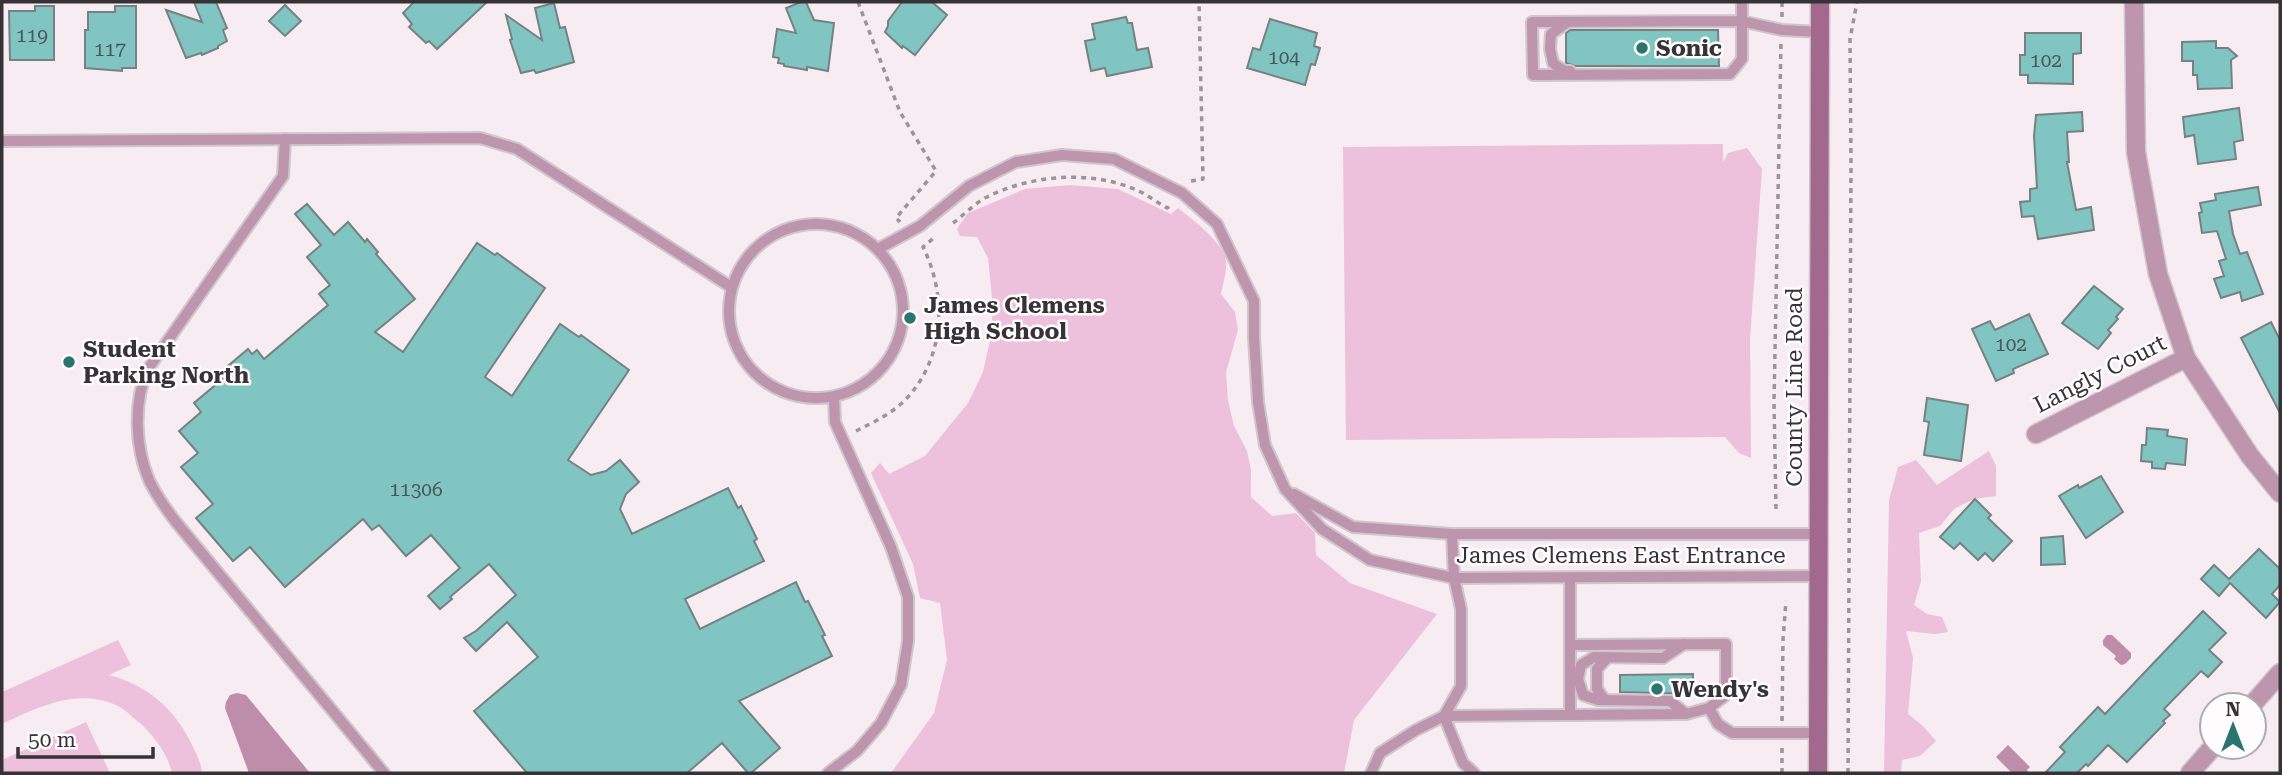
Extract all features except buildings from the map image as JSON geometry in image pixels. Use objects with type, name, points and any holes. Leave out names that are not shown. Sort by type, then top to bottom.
[{"type":"main road","name":"County Line Road","points":[[1818,773],[1821,2]]},
{"type":"street","points":[[2135,4],[2136,152],[2158,274],[2186,358],[2250,456],[2280,493]]},
{"type":"street","name":"Langly Court","points":[[2036,434],[2186,358]]},
{"type":"street","points":[[2264,691],[2280,673]]},
{"type":"lane","points":[[1742,2],[1741,21],[1742,59],[1730,74],[1533,75],[1532,22],[1741,21],[1782,30],[1820,32]]},
{"type":"lane","points":[[1568,22],[1551,34],[1549,50],[1553,63],[1564,71],[1626,69],[1646,75]]},
{"type":"lane","points":[[2,141],[480,138],[517,149],[731,287]]},
{"type":"lane","points":[[285,139],[283,176],[148,369],[141,383],[139,446],[149,480],[176,522],[384,773]]},
{"type":"lane","name":"James Clemens East Entrance","points":[[878,249],[920,226],[969,186],[1016,162],[1062,155],[1114,159],[1182,193],[1217,224],[1254,302],[1258,402],[1265,445],[1285,489],[1322,529],[1370,560],[1454,579],[1818,576]]},
{"type":"lane","points":[[824,224],[853,231],[878,249],[894,270],[903,296],[903,323],[896,349],[880,371],[859,388],[834,397],[804,398],[775,389],[751,371],[735,346],[728,317],[731,287],[744,260],[766,239],[793,226],[824,224]]},
{"type":"lane","points":[[828,773],[857,751],[881,723],[901,685],[908,640],[908,597],[891,547],[835,422],[834,397]]},
{"type":"lane","name":"James Clemens East Entrance","points":[[1285,489],[1353,527],[1452,534],[1818,534]]},
{"type":"lane","points":[[1444,716],[1461,686],[1461,610],[1454,579],[1452,534]]},
{"type":"lane","points":[[1570,578],[1570,715]]},
{"type":"lane","points":[[1684,644],[1663,658],[1594,657],[1581,665],[1578,679],[1583,695],[1605,700],[1670,701],[1686,715]]},
{"type":"lane","points":[[1371,773],[1380,753],[1444,716],[1686,715],[1709,708],[1726,695],[1726,644],[1570,645]]},
{"type":"lane","points":[[1605,700],[1597,689],[1597,669],[1608,657]]},
{"type":"lane","points":[[1709,708],[1718,724],[1732,733],[1818,733]]},
{"type":"lane","points":[[1444,716],[1463,763],[1474,773]]},
{"type":"path","points":[[858,2],[900,111],[936,171],[896,218],[901,223]]},
{"type":"path","points":[[1191,181],[1203,179],[1199,2]]},
{"type":"path","points":[[1776,509],[1774,402],[1782,2]]},
{"type":"path","points":[[1848,773],[1851,178],[1849,89],[1850,39],[1857,2]]},
{"type":"path","points":[[953,223],[987,197],[1020,185],[1060,177],[1097,178],[1134,189],[1167,208],[1173,204]]},
{"type":"path","points":[[856,431],[902,403],[925,375],[936,349],[938,299],[932,266],[923,247],[936,236]]},
{"type":"path","points":[[1782,773],[1786,601]]},
{"type":"shaded area","points":[[1723,144],[1723,162],[1728,153],[1747,148],[1762,169],[1750,339],[1751,458],[1739,453],[1725,437],[1346,440],[1343,147]]},
{"type":"shaded area","points":[[1070,185],[1118,189],[1171,214],[1178,208],[1214,239],[1226,261],[1221,294],[1235,312],[1238,330],[1226,372],[1228,400],[1234,426],[1247,451],[1251,470],[1251,497],[1272,516],[1296,513],[1315,533],[1316,555],[1350,583],[1437,614],[1354,720],[1344,773],[891,773],[934,713],[947,660],[940,603],[920,598],[913,564],[871,473],[880,463],[889,474],[925,456],[968,403],[983,372],[991,336],[993,307],[988,258],[977,237],[960,236],[957,229],[968,213],[1025,189]]},
{"type":"shaded area","points":[[1989,451],[1996,466],[1996,496],[1974,499],[1954,509],[1940,526],[1919,533],[1921,581],[1914,605],[1927,614],[1942,617],[1948,632],[1935,634],[1906,631],[1913,658],[1908,714],[1936,741],[1920,756],[1902,760],[1901,773],[1884,773],[1889,500],[1898,467],[1916,460],[1937,485]]},
{"type":"shaded area","points":[[2107,635],[2112,635],[2131,653],[2131,658],[2125,664],[2121,665],[2114,659],[2116,656],[2103,645]]},
{"type":"shaded area","points":[[118,640],[131,665],[109,675],[135,685],[168,709],[191,743],[202,773],[172,773],[164,753],[146,729],[123,709],[105,701],[90,698],[60,701],[2,724],[2,692]]},
{"type":"shaded area","points":[[230,695],[246,695],[310,773],[249,773],[225,708]]},
{"type":"shaded area","points":[[86,722],[110,773],[2,773],[2,760]]},
{"type":"shaded area","points":[[2008,745],[2030,767],[2027,770],[2029,773],[2012,773],[1996,757]]},
{"type":"place","name":"Sonic","points":[[1642,48]]},
{"type":"place","name":"James Clemens High School","points":[[910,318]]},
{"type":"place","name":"Student Parking North","points":[[69,362]]},
{"type":"place","name":"Wendy's","points":[[1657,689]]}]
